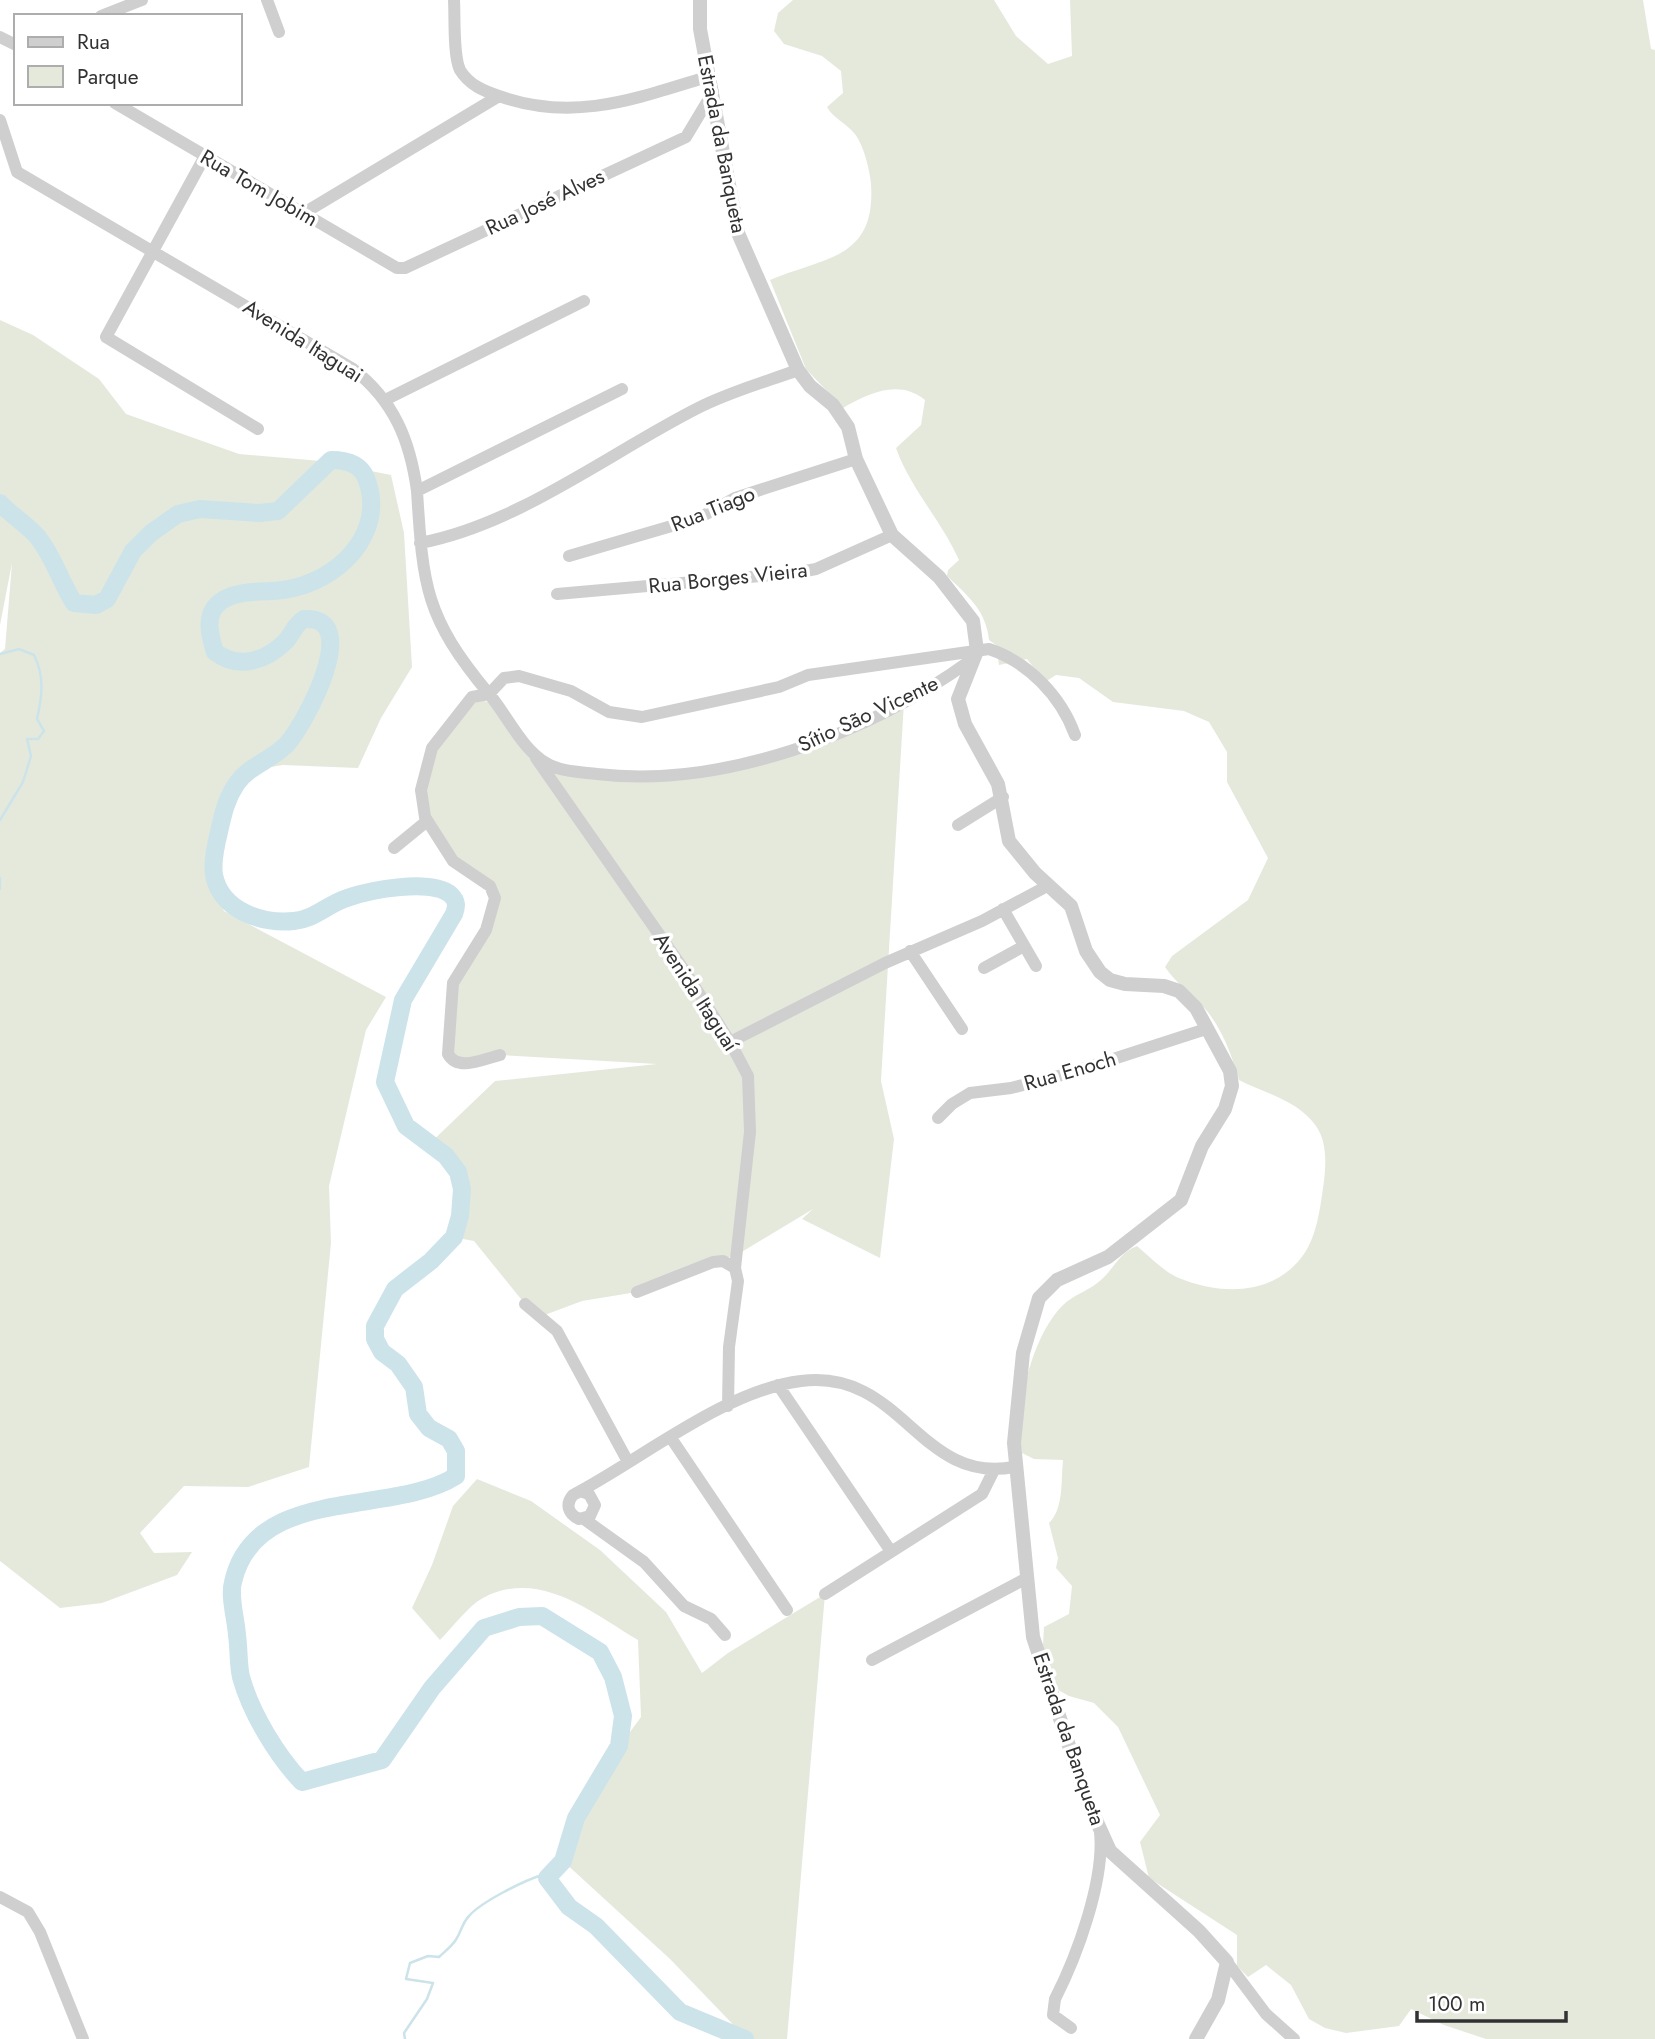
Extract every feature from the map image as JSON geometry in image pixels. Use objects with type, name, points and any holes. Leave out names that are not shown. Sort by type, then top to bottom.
[{"type":"street","points":[[106,14],[142,0]]},
{"type":"street","points":[[267,0],[279,32]]},
{"type":"street","points":[[454,0],[459,69],[476,88],[499,96],[556,109],[596,108],[710,76]]},
{"type":"street","name":"Estrada da Banqueta","points":[[700,0],[700,29],[738,233],[798,370],[810,386],[833,405],[848,427],[856,459],[892,535],[939,577],[966,608],[977,637],[974,655],[958,699],[962,717],[1003,797],[1010,841],[1071,906],[1086,951],[1100,972],[1110,980],[1125,985],[1164,986],[1179,991],[1196,1008],[1230,1071],[1232,1087],[1225,1109],[1202,1146],[1181,1200],[1108,1257],[1057,1280],[1039,1298],[1023,1353],[1017,1389],[1014,1467],[1033,1637],[1070,1755],[1099,1825],[1110,1850],[1123,1864],[1199,1931],[1227,1962]]},
{"type":"street","name":"Rua José Alves","points":[[405,268],[686,137],[713,92]]},
{"type":"street","points":[[304,213],[499,96]]},
{"type":"street","name":"Rua Tom Jobim","points":[[118,105],[389,266],[405,268]]},
{"type":"street","name":"Avenida Itaguai","points":[[0,120],[2,134],[17,172],[354,369],[385,400],[400,422],[412,455],[417,491]]},
{"type":"street","points":[[205,156],[106,337],[258,429]]},
{"type":"street","points":[[385,400],[584,301]]},
{"type":"street","points":[[420,542],[446,538],[492,521],[700,407],[798,370]]},
{"type":"street","points":[[489,694],[438,621],[423,576],[417,491],[622,389]]},
{"type":"street","name":"Rua Tiago","points":[[569,556],[699,518],[735,498],[856,459]]},
{"type":"street","name":"Rua Borges Vieira","points":[[558,594],[795,573],[816,569],[892,535]]},
{"type":"street","points":[[500,1055],[460,1064],[452,1061],[448,1054],[453,983],[486,930],[495,898],[491,886],[453,861],[427,821],[421,802],[421,790],[432,748],[472,697],[489,694],[504,678],[519,676],[571,691],[609,712],[642,717],[779,687],[808,675],[974,655],[989,649],[1011,656],[1033,674],[1067,711],[1075,735]]},
{"type":"street","name":"Sítio São Vicente","points":[[489,694],[531,752],[563,770],[630,778],[704,772],[813,744],[938,684],[974,655]]},
{"type":"street","name":"Avenida Itaguaí","points":[[531,752],[730,1042],[748,1076],[750,1132],[735,1268]]},
{"type":"street","points":[[958,825],[1003,797]]},
{"type":"street","points":[[394,848],[427,821]]},
{"type":"street","points":[[730,1042],[910,951],[1049,885]]},
{"type":"street","points":[[1003,909],[1036,966]]},
{"type":"street","points":[[984,968],[1024,946]]},
{"type":"street","points":[[910,951],[962,1029]]},
{"type":"street","name":"Rua Enoch","points":[[938,1118],[952,1104],[971,1093],[1011,1088],[1069,1073],[1206,1029]]},
{"type":"street","points":[[637,1292],[713,1262],[723,1261],[735,1268],[737,1281],[729,1347],[728,1406]]},
{"type":"street","points":[[525,1304],[557,1331],[627,1461]]},
{"type":"street","points":[[725,1635],[711,1619],[684,1606],[644,1562],[584,1519],[573,1516],[568,1505],[573,1495],[583,1492],[627,1461],[728,1406],[779,1385],[819,1380],[868,1393],[885,1403],[955,1462],[975,1469],[1014,1467]]},
{"type":"street","points":[[779,1385],[890,1550]]},
{"type":"street","points":[[671,1438],[787,1610]]},
{"type":"street","points":[[825,1594],[890,1550],[982,1494],[994,1469]]},
{"type":"street","points":[[583,1492],[589,1494],[595,1505],[594,1511],[584,1519]]},
{"type":"street","points":[[872,1660],[1027,1578]]},
{"type":"street","points":[[1071,2028],[1053,2015],[1055,1999],[1096,1893],[1101,1865],[1099,1825]]},
{"type":"street","points":[[0,1897],[27,1912],[40,1932],[83,2039]]},
{"type":"street","points":[[1196,2039],[1218,2000],[1227,1962]]},
{"type":"street","points":[[1227,1962],[1266,2014],[1294,2039]]},
{"type":"green space","points":[[793,0],[994,0],[1016,36],[1048,64],[1072,56],[1070,0],[1643,0],[1651,49],[1655,50],[1655,2039],[1486,2039],[1444,2025],[1411,2009],[1399,2026],[1346,2033],[1325,2028],[1309,2019],[1291,1985],[1266,1965],[1248,1977],[1237,1966],[1237,1935],[1149,1878],[1140,1842],[1160,1815],[1118,1727],[1094,1703],[1069,1696],[1051,1686],[1043,1645],[1044,1627],[1069,1614],[1072,1586],[1056,1568],[1058,1558],[1049,1523],[1059,1502],[1063,1460],[1034,1459],[1022,1453],[1020,1436],[1027,1375],[1042,1336],[1062,1306],[1098,1283],[1122,1256],[1137,1246],[1162,1268],[1195,1284],[1244,1289],[1275,1280],[1301,1258],[1310,1243],[1324,1180],[1323,1140],[1316,1126],[1300,1110],[1281,1098],[1239,1080],[1226,1044],[1213,1019],[1165,967],[1172,956],[1248,900],[1268,858],[1227,782],[1227,752],[1209,722],[1184,711],[1113,702],[1079,678],[1056,675],[1045,682],[1027,659],[999,665],[996,645],[989,640],[980,612],[947,576],[948,570],[959,560],[944,531],[909,477],[896,448],[921,425],[925,400],[905,390],[894,389],[863,397],[843,408],[806,369],[770,280],[827,260],[855,242],[865,228],[870,209],[871,184],[866,157],[857,137],[827,107],[843,93],[841,71],[822,56],[784,44],[774,31],[778,13]]},
{"type":"green space","points":[[0,320],[33,335],[99,379],[126,414],[239,454],[321,461],[391,475],[404,533],[412,667],[381,718],[358,768],[283,765],[258,769],[226,803],[213,885],[224,911],[386,997],[366,1030],[329,1186],[331,1243],[309,1467],[248,1487],[184,1486],[140,1533],[154,1553],[192,1552],[177,1575],[102,1603],[60,1608],[0,1561],[0,653],[5,649],[12,563],[0,625]]},
{"type":"green space","points":[[472,697],[500,706],[532,752],[563,770],[704,772],[813,744],[904,702],[881,1081],[894,1139],[880,1258],[802,1219],[813,1209],[740,1253],[637,1292],[582,1301],[542,1316],[525,1304],[474,1241],[458,1238],[464,1205],[463,1184],[452,1169],[424,1149],[495,1081],[657,1064],[500,1055],[469,1063],[448,1054],[453,983],[486,930],[495,898],[453,861],[421,802],[432,748]]},
{"type":"green space","points":[[477,1479],[531,1501],[600,1550],[666,1612],[702,1673],[728,1653],[825,1594],[787,2039],[747,2039],[670,1959],[563,1861],[619,1747],[641,1717],[638,1640],[564,1597],[524,1588],[504,1590],[483,1598],[466,1611],[440,1640],[412,1608],[432,1565],[453,1506]]},
{"type":"waterway","points":[[0,503],[37,536],[74,603],[96,605],[107,599],[133,551],[151,533],[178,514],[200,509],[259,513],[278,511],[331,460],[352,463],[366,478],[371,498],[370,518],[364,536],[339,566],[303,585],[226,598],[211,615],[210,631],[215,652],[233,661],[252,661],[270,654],[286,641],[304,619],[321,622],[329,634],[330,652],[316,695],[295,733],[281,750],[242,777],[233,789],[222,819],[214,859],[214,875],[225,898],[234,906],[245,913],[269,920],[302,920],[347,898],[400,887],[430,887],[442,890],[451,895],[455,902],[454,914],[403,1000],[385,1082],[406,1126],[446,1156],[458,1172],[462,1189],[460,1216],[454,1237],[431,1261],[395,1289],[375,1326],[375,1339],[382,1352],[398,1364],[414,1387],[418,1414],[429,1428],[449,1439],[456,1451],[456,1476],[429,1488],[296,1516],[268,1530],[246,1551],[233,1582],[232,1601],[241,1677],[251,1705],[266,1733],[283,1760],[302,1782],[382,1760],[432,1688],[484,1628],[519,1617],[542,1616],[600,1652],[613,1677],[623,1716],[619,1746],[576,1818],[563,1861],[547,1878],[569,1907],[596,1926],[680,2012],[745,2039]]},
{"type":"waterway","points":[[0,654],[19,649],[34,655],[40,671],[41,687],[37,719],[44,731],[38,739],[27,739],[31,756],[23,782],[0,820]]},
{"type":"waterway","points":[[0,878],[0,889]]},
{"type":"waterway","points":[[405,2039],[404,2033],[427,1999],[433,1983],[406,1979],[410,1963],[428,1956],[439,1957],[455,1941],[469,1916],[492,1898],[542,1875],[547,1878]]}]
